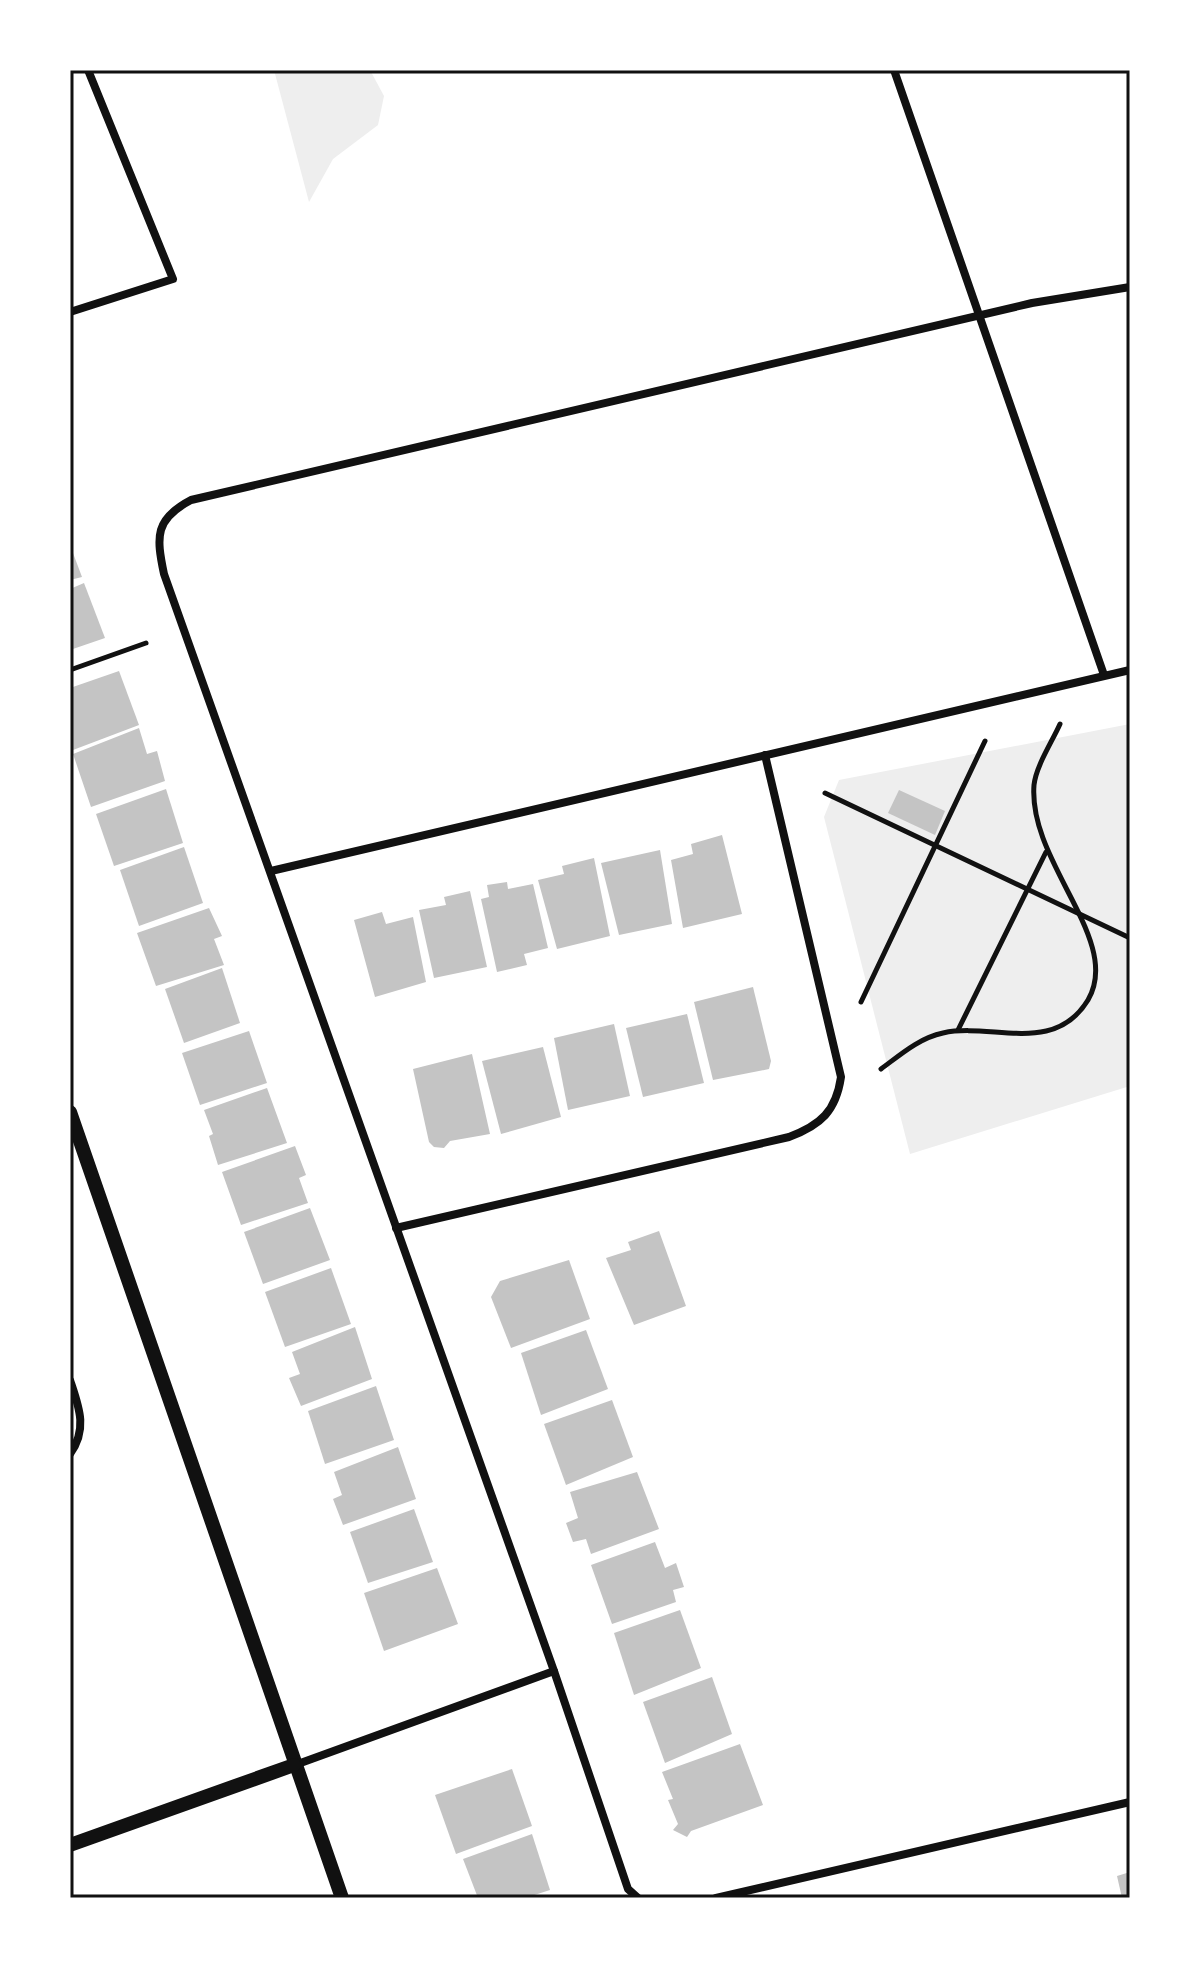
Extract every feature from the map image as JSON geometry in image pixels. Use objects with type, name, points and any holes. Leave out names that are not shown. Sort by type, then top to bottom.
[{"type":"street","points":[[70,312],[173,279],[88,70]]},
{"type":"street","points":[[894,70],[1104,675]]},
{"type":"street","points":[[638,1898],[628,1889],[554,1671],[164,574],[159,549],[160,527],[170,511],[191,500],[981,315],[1130,287]]},
{"type":"street","points":[[271,871],[1130,670]]},
{"type":"street","points":[[396,1228],[789,1137],[827,1117],[838,1100],[841,1077],[765,755]]},
{"type":"street","points":[[70,1112],[140,1306],[294,1765],[342,1898]]},
{"type":"street","points":[[70,1380],[82,1421],[78,1443],[70,1454]]},
{"type":"street","points":[[70,1845],[554,1671]]},
{"type":"street","points":[[716,1898],[1130,1802]]},
{"type":"path","points":[[70,670],[146,643]]},
{"type":"path","points":[[881,1069],[917,1043],[958,1030],[1000,1035],[1041,1034],[1082,1010],[1093,990],[1098,969],[1092,940],[1046,852],[1036,820],[1034,782],[1060,724]]},
{"type":"path","points":[[861,1002],[985,741]]},
{"type":"path","points":[[825,793],[1130,938]]},
{"type":"path","points":[[958,1030],[1046,852]]},
{"type":"shaded area","points":[[274,70],[370,70],[384,96],[378,125],[333,159],[309,202]]},
{"type":"shaded area","points":[[1130,724],[1130,1086],[910,1154],[824,817],[839,780]]},
{"type":"building","points":[[70,545],[82,577],[70,580]]},
{"type":"building","points":[[84,583],[105,638],[70,650],[70,589]]},
{"type":"building","points":[[119,671],[139,725],[73,750],[70,688]]},
{"type":"building","points":[[139,728],[147,754],[157,751],[165,781],[91,807],[73,754]]},
{"type":"building","points":[[166,789],[183,843],[114,866],[96,814]]},
{"type":"building","points":[[899,790],[945,811],[935,835],[888,813]]},
{"type":"building","points":[[722,835],[742,914],[683,928],[671,860],[693,854],[691,844]]},
{"type":"building","points":[[184,847],[203,903],[139,926],[120,870]]},
{"type":"building","points":[[660,850],[672,924],[619,935],[601,863]]},
{"type":"building","points":[[594,858],[610,936],[557,949],[538,880],[564,874],[562,866]]},
{"type":"building","points":[[507,882],[508,889],[533,884],[548,948],[524,954],[527,965],[497,972],[481,899],[489,897],[487,885]]},
{"type":"building","points":[[470,891],[487,967],[434,978],[419,910],[446,905],[444,897]]},
{"type":"building","points":[[209,908],[222,936],[214,939],[224,965],[156,986],[137,933]]},
{"type":"building","points":[[382,912],[386,924],[413,917],[426,982],[375,997],[354,920]]},
{"type":"building","points":[[222,968],[240,1023],[184,1043],[165,989]]},
{"type":"building","points":[[753,987],[771,1061],[769,1069],[713,1080],[694,1002]]},
{"type":"building","points":[[687,1014],[704,1083],[643,1097],[626,1028]]},
{"type":"building","points":[[614,1024],[630,1096],[568,1110],[554,1038]]},
{"type":"building","points":[[249,1031],[267,1083],[200,1105],[182,1053]]},
{"type":"building","points":[[543,1047],[561,1117],[501,1134],[482,1061]]},
{"type":"building","points":[[472,1054],[490,1134],[450,1141],[444,1148],[434,1147],[429,1142],[413,1069]]},
{"type":"building","points":[[267,1088],[287,1143],[218,1165],[209,1136],[213,1134],[204,1110]]},
{"type":"building","points":[[295,1146],[306,1175],[299,1178],[308,1203],[241,1225],[222,1172]]},
{"type":"building","points":[[310,1208],[330,1260],[263,1284],[244,1232]]},
{"type":"building","points":[[659,1231],[686,1306],[634,1325],[606,1258],[631,1250],[628,1242]]},
{"type":"building","points":[[569,1260],[590,1319],[511,1348],[491,1297],[500,1281]]},
{"type":"building","points":[[331,1268],[351,1324],[285,1347],[265,1292]]},
{"type":"building","points":[[355,1327],[372,1379],[301,1406],[289,1378],[300,1374],[292,1352]]},
{"type":"building","points":[[586,1330],[608,1389],[541,1415],[521,1353]]},
{"type":"building","points":[[376,1386],[394,1440],[325,1464],[308,1411]]},
{"type":"building","points":[[612,1400],[633,1457],[566,1485],[544,1424]]},
{"type":"building","points":[[398,1447],[416,1499],[343,1525],[333,1499],[342,1495],[334,1472]]},
{"type":"building","points":[[637,1472],[659,1529],[591,1554],[586,1539],[573,1542],[566,1523],[578,1518],[570,1492]]},
{"type":"building","points":[[414,1509],[433,1562],[368,1583],[350,1532]]},
{"type":"building","points":[[655,1542],[665,1568],[676,1563],[684,1587],[673,1590],[676,1602],[612,1624],[591,1565]]},
{"type":"building","points":[[437,1568],[458,1624],[384,1651],[364,1593]]},
{"type":"building","points":[[680,1610],[701,1668],[634,1695],[614,1633]]},
{"type":"building","points":[[712,1677],[732,1734],[665,1763],[643,1702]]},
{"type":"building","points":[[740,1744],[763,1805],[691,1831],[687,1837],[673,1830],[678,1824],[668,1800],[673,1799],[662,1772]]},
{"type":"building","points":[[512,1769],[532,1826],[456,1854],[435,1795]]},
{"type":"building","points":[[532,1834],[550,1890],[525,1898],[478,1898],[463,1859]]},
{"type":"building","points":[[1130,1872],[1130,1898],[1122,1898],[1117,1876]]}]
